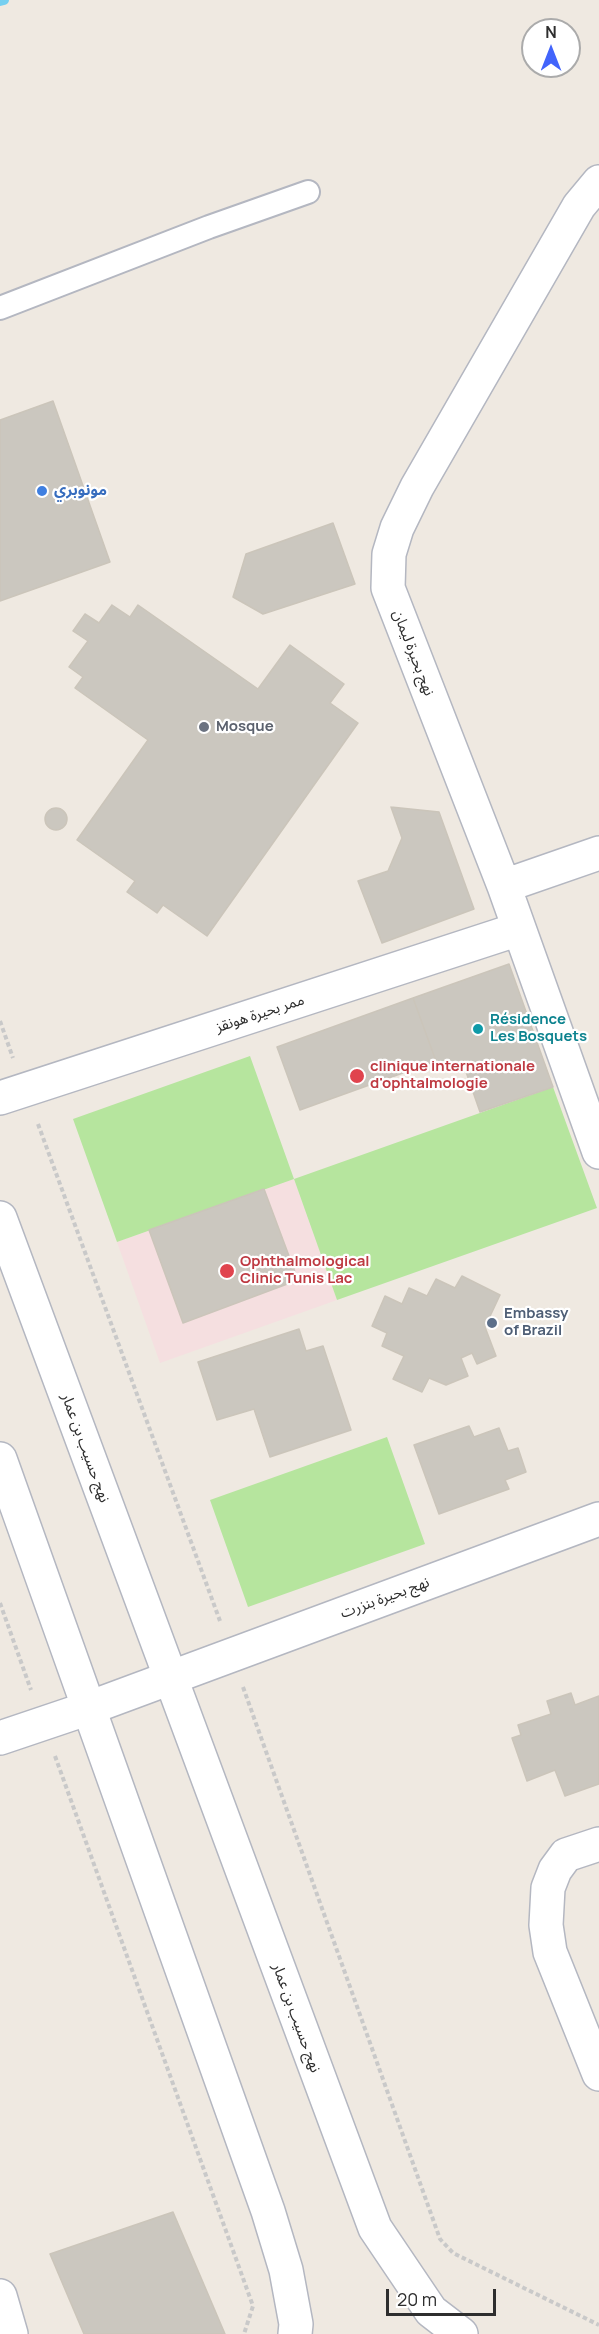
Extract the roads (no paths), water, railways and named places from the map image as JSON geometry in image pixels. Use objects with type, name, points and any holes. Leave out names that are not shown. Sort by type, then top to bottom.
[{"type":"street","name":"نهج بحيرة ليمان","points":[[599,182],[579,206],[417,487],[397,528],[389,554],[388,588],[504,886],[599,1152]]},
{"type":"street","points":[[504,886],[599,853]]},
{"type":"street","name":"ممر بحيرة هونقز","points":[[13,1094],[519,929]]},
{"type":"street","name":"نهج حسيب بن عمار","points":[[0,1218],[375,2228],[431,2311],[461,2334]]},
{"type":"street","points":[[0,1459],[268,2211],[286,2270],[296,2324],[295,2334]]},
{"type":"street","name":"نهج بحيرة بنزرت","points":[[170,1678],[599,1519]]},
{"type":"street","points":[[0,1738],[170,1678]]},
{"type":"street","points":[[599,1844],[566,1855],[555,1870],[548,1888],[546,1925],[549,1952],[599,2074]]},
{"type":"street","points":[[0,2296],[11,2334]]},
{"type":"lane","points":[[0,308],[209,227],[308,192]]},
{"type":"waterway","points":[[0,1],[4,0]]},
{"type":"place","name":"مونوبري","points":[[42,491]]},
{"type":"place","name":"Mosque","points":[[204,727]]},
{"type":"place","name":"Résidence Les Bosquets","points":[[478,1029]]},
{"type":"place","name":"clinique internationale d'ophtalmologie","points":[[357,1076]]},
{"type":"place","name":"Ophthalmological Clinic Tunis Lac","points":[[227,1271]]},
{"type":"place","name":"Embassy of Brazil","points":[[492,1323]]}]
